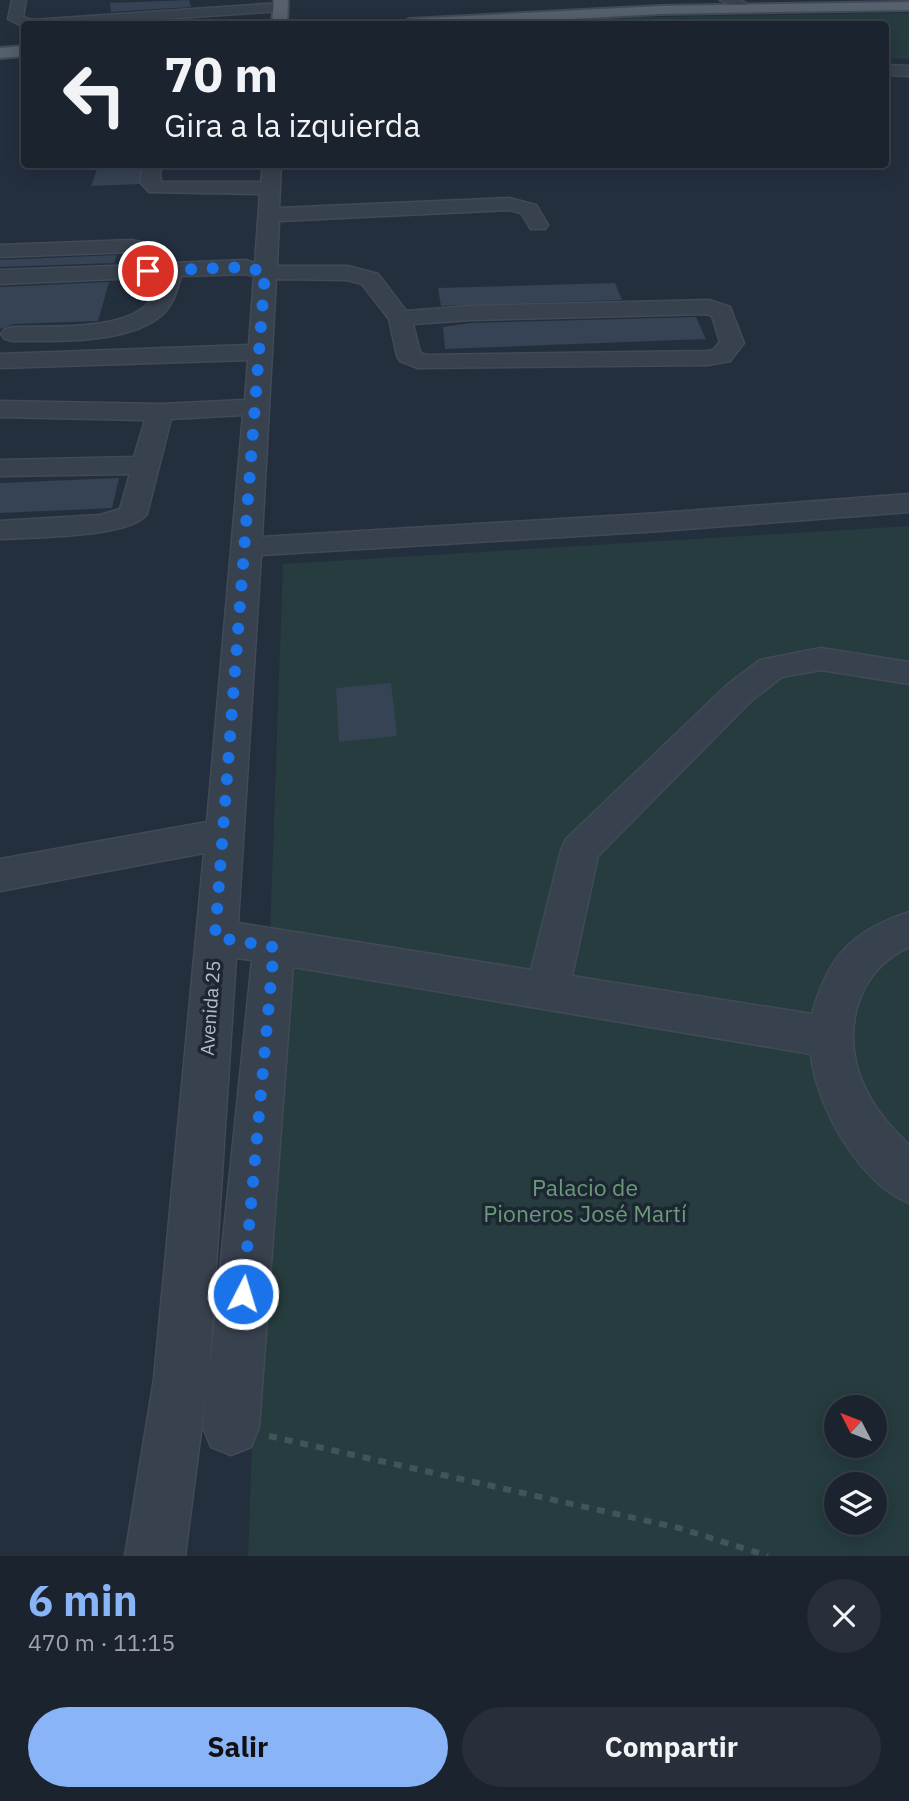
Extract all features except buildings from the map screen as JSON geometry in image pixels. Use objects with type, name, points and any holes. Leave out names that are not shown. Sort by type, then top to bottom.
[{"type":"main road","points":[[550,21],[748,8],[869,3],[909,6]]},
{"type":"main road","points":[[452,21],[517,21]]},
{"type":"main road","points":[[0,53],[21,51]]},
{"type":"street","points":[[727,0],[748,8]]},
{"type":"street","points":[[21,21],[15,19],[23,3]]},
{"type":"street","points":[[55,21],[167,7],[280,16]]},
{"type":"street","points":[[889,69],[909,71]]},
{"type":"street","points":[[153,168],[150,182],[156,188],[270,189],[509,204],[529,209],[538,225]]},
{"type":"street","name":"Avenida 25","points":[[155,1556],[181,1379],[257,407],[270,189]]},
{"type":"street","points":[[0,251],[132,246],[142,248],[152,262],[172,270]]},
{"type":"street","points":[[0,277],[245,267],[265,272],[333,272],[361,276],[377,285],[400,318],[409,356],[426,362],[708,358],[721,356],[732,342],[722,312],[709,307],[471,313],[400,318]]},
{"type":"street","points":[[13,334],[97,331],[147,315],[160,303],[172,270]]},
{"type":"street","points":[[0,361],[261,352]]},
{"type":"street","points":[[0,409],[160,412],[257,407]]},
{"type":"street","points":[[0,530],[103,524],[133,514],[160,412]]},
{"type":"street","points":[[0,468],[146,465]]},
{"type":"street","points":[[245,547],[660,522],[909,503]]},
{"type":"street","points":[[547,991],[580,850],[739,694],[772,668],[821,659],[909,673]]},
{"type":"street","points":[[0,875],[225,834]]},
{"type":"street","points":[[909,929],[890,935],[857,959],[836,994],[830,1037],[842,1090],[873,1144],[909,1179]]},
{"type":"street","points":[[215,937],[830,1037]]},
{"type":"street","points":[[231,1427],[274,947]]},
{"type":"path","points":[[231,1427],[679,1528],[768,1556]]},
{"type":"green space","points":[[909,13],[909,59],[889,58],[889,21],[568,21],[575,18]]},
{"type":"green space","name":"Palacio de Pioneros José Martí","points":[[909,526],[909,1556],[248,1556],[283,564]]},
{"type":"route","points":[[148,271],[245,267],[265,272],[225,834],[215,937],[274,947],[243,1294]]}]
